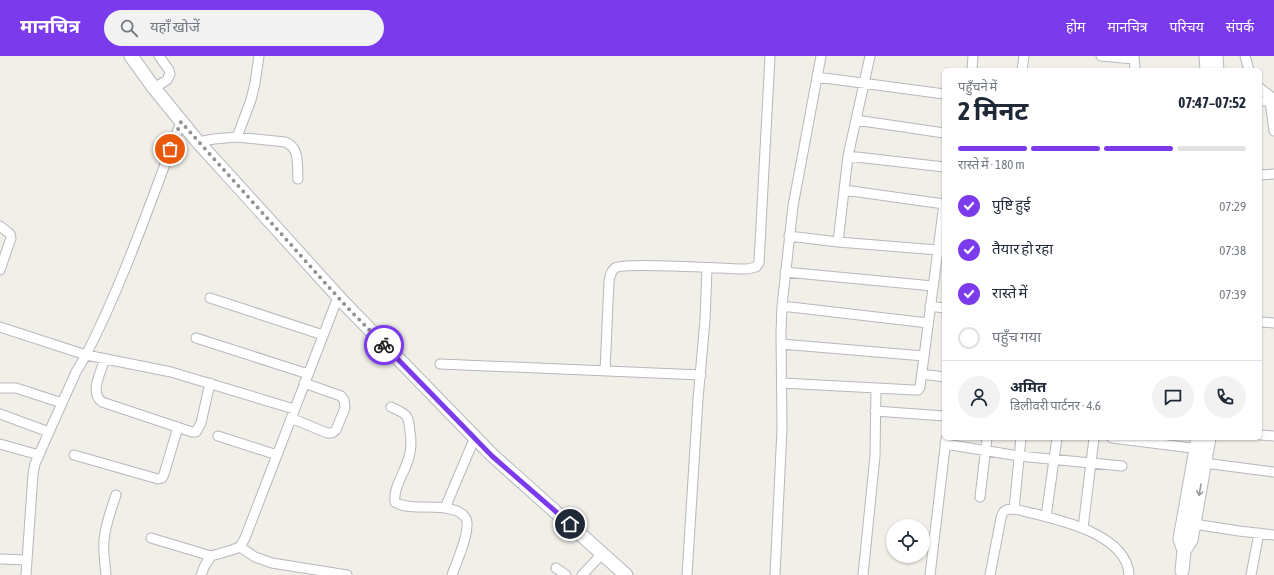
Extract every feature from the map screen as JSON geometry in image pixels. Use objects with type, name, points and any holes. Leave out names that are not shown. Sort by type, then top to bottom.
[{"type":"main road","points":[[131,56],[154,88],[198,142],[338,297],[492,456],[626,575]]},
{"type":"main road","points":[[1206,56],[1207,68]]},
{"type":"main road","points":[[1216,56],[1217,68]]},
{"type":"main road","points":[[1181,574],[1184,551],[1191,540],[1194,524],[1203,447]]},
{"type":"main road","points":[[1184,551],[1180,539],[1203,447]]},
{"type":"street","points":[[154,88],[167,80],[170,74],[169,70],[159,56]]},
{"type":"street","points":[[237,136],[251,100],[259,56]]},
{"type":"street","points":[[605,371],[609,281],[610,273],[616,267],[747,270],[756,267],[759,263],[770,56]]},
{"type":"street","points":[[775,575],[782,429],[781,344],[785,272],[801,157],[821,56]]},
{"type":"street","points":[[838,242],[848,156],[870,56]]},
{"type":"street","points":[[972,68],[973,56]]},
{"type":"street","points":[[1022,68],[1024,56]]},
{"type":"street","points":[[1100,56],[1134,57],[1135,68]]},
{"type":"street","points":[[1245,56],[1248,68]]},
{"type":"street","points":[[817,77],[942,94]]},
{"type":"street","points":[[1269,99],[1274,88]]},
{"type":"street","points":[[1262,90],[1269,99],[1274,131]]},
{"type":"street","points":[[856,120],[942,133]]},
{"type":"street","points":[[26,575],[26,560],[35,464],[76,372],[95,338],[124,272],[181,122]]},
{"type":"street","points":[[198,142],[237,136],[291,144],[296,153],[298,179]]},
{"type":"street","points":[[848,156],[942,167]]},
{"type":"street","points":[[1262,175],[1274,174]]},
{"type":"street","points":[[844,190],[942,204]]},
{"type":"street","points":[[782,383],[918,390],[920,387],[922,374],[942,219]]},
{"type":"street","points":[[0,226],[10,234],[9,245],[3,253],[0,270]]},
{"type":"street","points":[[789,236],[838,242],[938,250]]},
{"type":"street","points":[[687,575],[692,481],[705,320],[707,268]]},
{"type":"street","points":[[785,272],[933,286]]},
{"type":"street","points":[[151,538],[211,556],[240,546],[245,538],[338,297]]},
{"type":"street","points":[[210,298],[324,335]]},
{"type":"street","points":[[782,306],[928,323]]},
{"type":"street","points":[[930,306],[942,308]]},
{"type":"street","points":[[1262,322],[1274,323]]},
{"type":"street","points":[[0,327],[86,355],[171,372],[294,409]]},
{"type":"street","points":[[196,338],[308,374]]},
{"type":"street","points":[[781,344],[924,356]]},
{"type":"street","points":[[105,359],[96,388],[97,399],[192,432],[196,432],[201,423],[210,383]]},
{"type":"street","points":[[440,364],[701,375]]},
{"type":"street","points":[[922,374],[942,377]]},
{"type":"street","points":[[291,418],[321,431],[332,433],[336,430],[342,415],[345,403],[341,396],[304,383]]},
{"type":"street","points":[[0,388],[16,388],[62,403]]},
{"type":"street","points":[[863,575],[875,456],[876,388]]},
{"type":"street","points":[[391,407],[404,413],[408,417],[411,439],[409,457],[394,497],[395,502],[399,505],[408,507],[445,508],[466,517],[468,525],[466,535],[452,575]]},
{"type":"street","points":[[876,411],[942,416]]},
{"type":"street","points":[[0,414],[49,432]]},
{"type":"street","points":[[74,456],[158,480],[162,478],[164,474],[178,427]]},
{"type":"street","points":[[1262,435],[1274,436]]},
{"type":"street","points":[[218,436],[277,455]]},
{"type":"street","points":[[445,508],[474,437]]},
{"type":"street","points":[[980,497],[987,440]]},
{"type":"street","points":[[1014,509],[1021,440]]},
{"type":"street","points":[[1046,517],[1057,440]]},
{"type":"street","points":[[1083,528],[1094,440]]},
{"type":"street","points":[[1152,440],[1203,447],[1274,472]]},
{"type":"street","points":[[930,575],[946,441],[1019,456],[1122,466]]},
{"type":"street","points":[[0,444],[39,455]]},
{"type":"street","points":[[106,575],[104,541],[105,531],[116,495]]},
{"type":"street","points":[[990,575],[1003,512],[1008,509],[1014,509],[1046,517],[1083,528],[1100,536],[1122,555],[1127,562],[1129,575]]},
{"type":"street","points":[[1194,524],[1274,535]]},
{"type":"street","points":[[1251,575],[1259,533]]},
{"type":"street","points":[[240,546],[255,557],[272,563],[313,572],[347,575]]},
{"type":"street","points":[[582,575],[603,553]]},
{"type":"street","points":[[201,575],[211,556]]},
{"type":"street","points":[[0,560],[26,560]]},
{"type":"street","points":[[556,568],[566,575]]},
{"type":"way so far","points":[[170,149],[181,122],[344,304],[384,345]]},
{"type":"route","points":[[384,345],[492,456],[570,524]]}]
